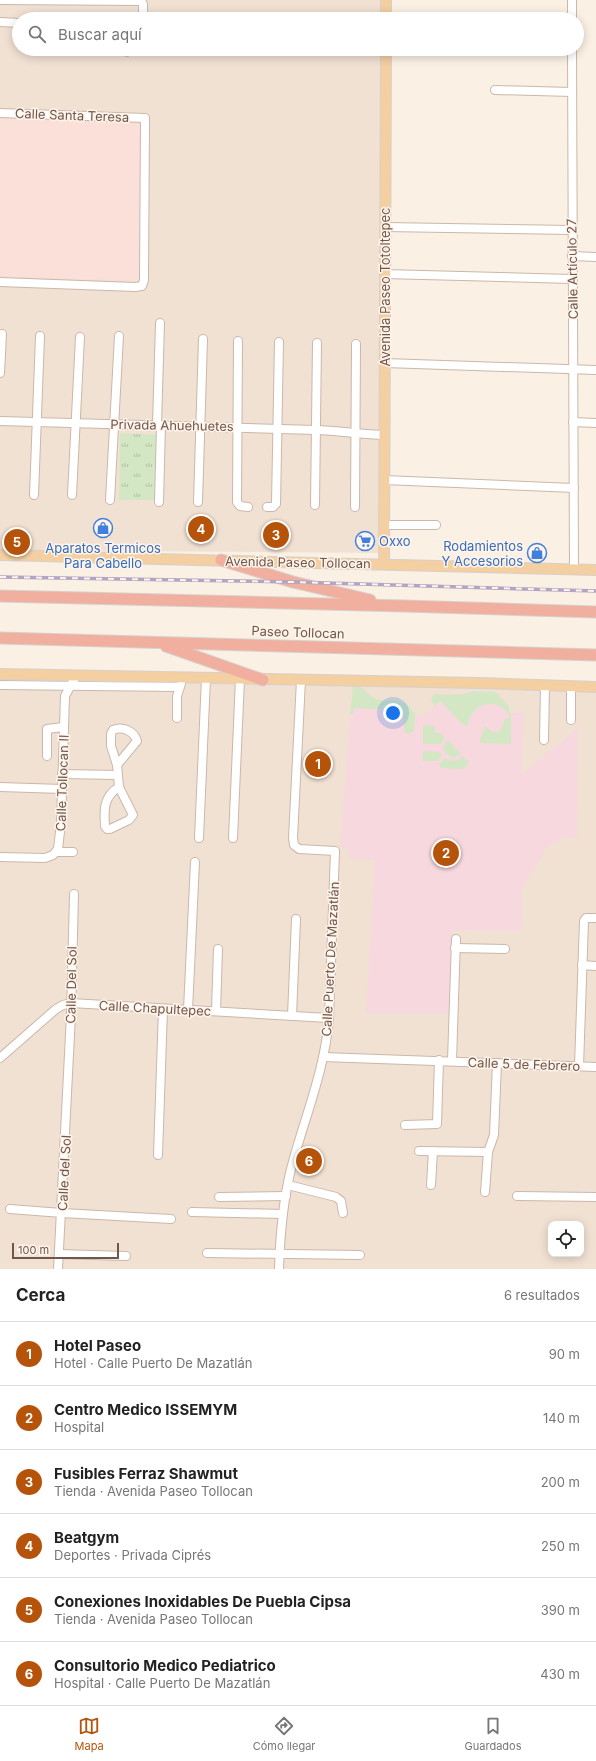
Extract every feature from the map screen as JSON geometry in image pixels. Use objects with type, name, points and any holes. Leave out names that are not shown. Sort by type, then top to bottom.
[{"type":"highway","points":[[221,560],[293,582],[404,606]]},
{"type":"highway","points":[[0,596],[596,612]]},
{"type":"highway","name":"Paseo Tollocan","points":[[0,638],[596,654]]},
{"type":"highway","points":[[152,642],[264,680]]},
{"type":"main road","points":[[386,0],[386,12]]},
{"type":"main road","name":"Avenida Paseo Totoltepec","points":[[384,564],[386,56]]},
{"type":"main road","name":"Avenida Paseo Tollocan","points":[[0,555],[596,570]]},
{"type":"main road","points":[[0,674],[76,676],[181,683],[206,678],[596,687]]},
{"type":"street","points":[[0,0],[143,2],[143,12]]},
{"type":"street","points":[[572,0],[572,12]]},
{"type":"street","points":[[0,22],[12,23]]},
{"type":"street","name":"Calle Artículo 27","points":[[572,56],[574,570]]},
{"type":"street","points":[[495,90],[572,92]]},
{"type":"street","name":"Calle Santa Teresa","points":[[0,113],[145,118],[144,280],[142,286],[0,282]]},
{"type":"street","points":[[385,227],[572,230]]},
{"type":"street","points":[[572,256],[596,257]]},
{"type":"street","points":[[384,274],[572,279]]},
{"type":"street","points":[[159,502],[160,323]]},
{"type":"street","points":[[0,373],[2,334]]},
{"type":"street","points":[[34,495],[40,336]]},
{"type":"street","points":[[110,500],[119,336]]},
{"type":"street","points":[[72,495],[80,337]]},
{"type":"street","points":[[198,502],[203,339]]},
{"type":"street","points":[[238,341],[237,502],[240,506],[248,507]]},
{"type":"street","points":[[267,508],[273,507],[276,504],[279,342]]},
{"type":"street","points":[[314,505],[317,343]]},
{"type":"street","points":[[355,507],[356,344]]},
{"type":"street","points":[[385,362],[596,370]]},
{"type":"street","name":"Privada Ahuehuetes","points":[[0,421],[384,432]]},
{"type":"street","points":[[573,422],[596,423]]},
{"type":"street","points":[[384,480],[574,488]]},
{"type":"street","points":[[385,525],[436,525]]},
{"type":"street","name":"Calle Tollocan II","points":[[54,675],[65,696],[60,835],[56,852]]},
{"type":"street","points":[[65,696],[76,676]]},
{"type":"street","points":[[199,838],[206,678]]},
{"type":"street","points":[[233,838],[240,679]]},
{"type":"street","name":"Calle Puerto De Mazatlán","points":[[280,1269],[283,1214],[288,1185],[327,1038],[335,851],[299,849],[294,845],[293,838],[301,680]]},
{"type":"street","points":[[0,685],[60,686],[181,683],[177,718]]},
{"type":"street","points":[[544,740],[545,685]]},
{"type":"street","points":[[571,686],[571,720]]},
{"type":"street","points":[[47,756],[46,730],[49,727],[64,727]]},
{"type":"street","points":[[117,765],[119,787],[132,810],[132,817],[129,820],[107,829],[105,826],[105,804],[109,794],[119,787]]},
{"type":"street","points":[[62,774],[117,775]]},
{"type":"street","points":[[0,786],[62,789]]},
{"type":"street","points":[[0,856],[45,858],[50,857],[56,852],[73,852]]},
{"type":"street","points":[[188,1010],[195,862]]},
{"type":"street","name":"Calle Del Sol","points":[[68,1077],[74,894]]},
{"type":"street","points":[[579,1066],[584,919],[596,918]]},
{"type":"street","points":[[292,1016],[296,919]]},
{"type":"street","name":"Calle 5 de Febrero","points":[[452,1061],[456,939]]},
{"type":"street","points":[[455,948],[505,949]]},
{"type":"street","points":[[216,1011],[218,949]]},
{"type":"street","points":[[582,965],[596,966]]},
{"type":"street","name":"Calle Chapultepec","points":[[0,1058],[56,1009],[71,1003],[329,1018]]},
{"type":"street","points":[[158,1155],[163,1009]]},
{"type":"street","name":"Calle 5 de Febrero","points":[[323,1057],[439,1060],[596,1067]]},
{"type":"street","points":[[405,1124],[437,1124],[439,1060]]},
{"type":"street","points":[[485,1192],[488,1152],[494,1135],[497,1063]]},
{"type":"street","name":"Calle del Sol","points":[[58,1269],[68,1077]]},
{"type":"street","points":[[419,1151],[488,1152]]},
{"type":"street","points":[[431,1186],[433,1151]]},
{"type":"street","points":[[288,1185],[336,1197],[341,1201],[343,1213]]},
{"type":"street","points":[[220,1197],[286,1196]]},
{"type":"street","points":[[517,1196],[596,1197]]},
{"type":"street","points":[[10,1209],[171,1219]]},
{"type":"street","points":[[192,1212],[283,1214]]},
{"type":"street","points":[[207,1253],[360,1255]]},
{"type":"street","points":[[59,1254],[126,1256]]},
{"type":"shaded area","points":[[0,0],[381,0],[382,12],[12,12],[12,56],[382,56],[385,553],[0,550]]},
{"type":"shaded area","points":[[0,119],[144,124],[139,281],[0,276]]},
{"type":"shaded area","points":[[0,676],[596,683],[596,1269],[0,1269]]},
{"type":"shaded area","points":[[353,686],[363,688],[375,699],[402,701],[413,711],[415,716],[423,717],[435,706],[431,701],[435,694],[464,695],[473,691],[498,693],[510,707],[509,713],[524,713],[521,775],[578,728],[577,838],[567,836],[549,845],[522,888],[521,931],[452,930],[448,1013],[366,1013],[375,860],[348,859],[348,847],[340,847]]},
{"type":"green space","points":[[120,433],[159,435],[156,500],[119,500]]},
{"type":"green space","points":[[353,686],[359,686],[374,698],[380,700],[400,701],[405,703],[415,714],[414,732],[408,734],[404,731],[404,717],[398,716],[398,710],[354,708],[353,714],[350,715]]},
{"type":"green space","points":[[473,691],[495,692],[510,707],[511,744],[479,743],[485,726],[492,732],[497,732],[502,728],[504,720],[510,717],[504,709],[499,706],[489,704],[479,707],[472,714],[467,727],[440,701],[435,706],[431,701],[433,695],[435,694],[460,694]]},
{"type":"green space","points":[[423,725],[432,725],[435,728],[435,733],[440,733],[445,737],[441,744],[423,744]]},
{"type":"green space","points":[[448,740],[461,754],[453,758],[445,753],[443,747]]},
{"type":"green space","points":[[423,751],[440,752],[442,755],[437,761],[422,761]]},
{"type":"green space","points":[[463,756],[469,763],[463,769],[440,768],[440,763],[445,758],[454,760]]},
{"type":"railway","points":[[0,577],[293,582],[596,591]]},
{"type":"place","name":"Aparatos Termicos Para Cabello","points":[[103,528]]},
{"type":"place","name":"Beatgym","points":[[201,529]]},
{"type":"place","name":"Fusibles Ferraz Shawmut","points":[[276,535]]},
{"type":"place","name":"Oxxo","points":[[365,541]]},
{"type":"place","name":"Conexiones Inoxidables De Puebla Cipsa","points":[[17,542]]},
{"type":"place","name":"Rodamientos Y Accesorios","points":[[537,553]]},
{"type":"place","name":"Hotel Paseo","points":[[318,764]]},
{"type":"place","name":"Centro Medico ISSEMYM","points":[[446,853]]},
{"type":"place","name":"Consultorio Medico Pediatrico","points":[[309,1161]]}]
